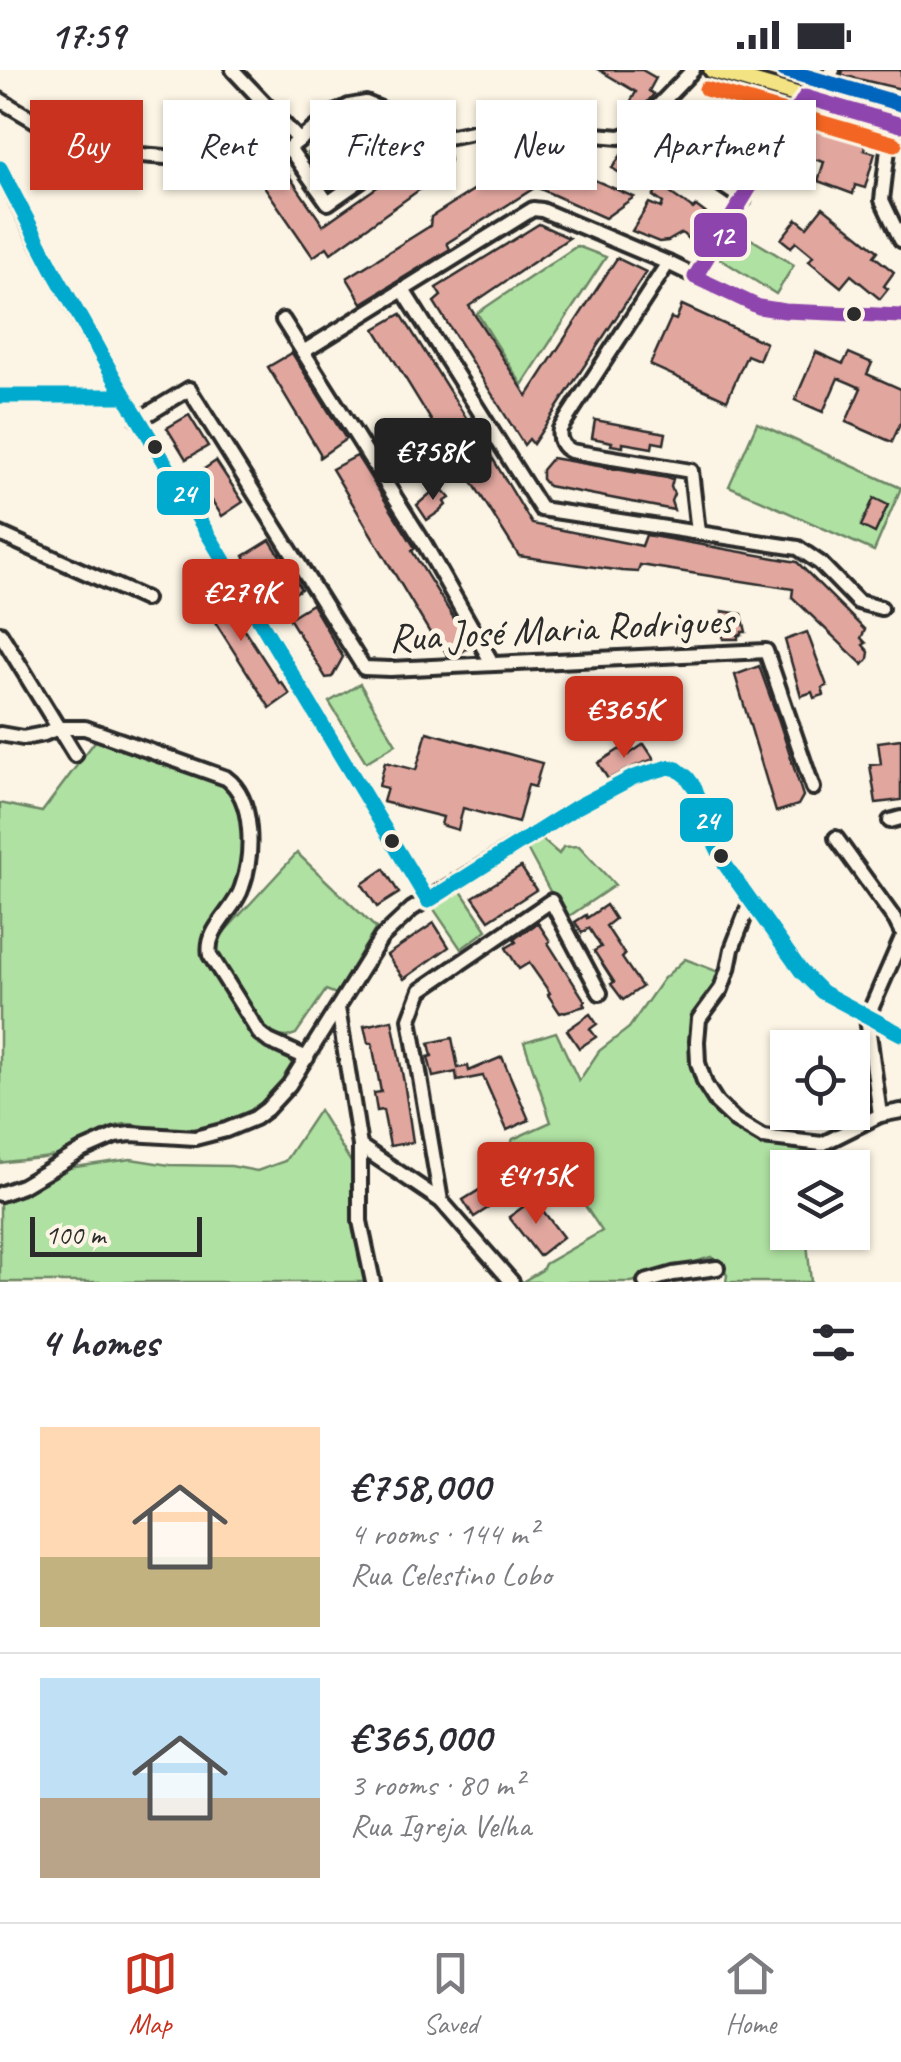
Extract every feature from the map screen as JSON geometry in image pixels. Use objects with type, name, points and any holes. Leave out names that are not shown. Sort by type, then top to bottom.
[{"type":"main road","points":[[712,70],[901,125]]},
{"type":"street","points":[[233,70],[294,144],[310,172]]},
{"type":"street","points":[[456,136],[488,130],[620,137],[634,132],[693,70]]},
{"type":"street","points":[[695,276],[833,70]]},
{"type":"street","points":[[0,100],[92,151],[253,160],[294,144],[310,132]]},
{"type":"street","points":[[888,148],[882,200],[901,240]]},
{"type":"street","points":[[0,168],[123,396],[428,900]]},
{"type":"street","points":[[321,190],[328,203],[347,190]]},
{"type":"street","points":[[729,190],[744,200]]},
{"type":"street","points":[[304,352],[533,210],[542,210],[668,263],[759,307],[901,316]]},
{"type":"street","points":[[668,263],[560,429],[560,438],[571,451],[691,471],[698,532]]},
{"type":"street","points":[[402,290],[540,509],[798,548],[820,563],[858,602],[881,608]]},
{"type":"street","points":[[283,320],[424,545],[492,663]]},
{"type":"street","name":"Rua José Maria Rodrigues","points":[[138,420],[190,389],[364,668],[766,651],[813,788]]},
{"type":"street","points":[[0,396],[123,396]]},
{"type":"street","points":[[0,534],[145,599]]},
{"type":"street","points":[[0,633],[75,756]]},
{"type":"street","points":[[0,734],[23,738],[58,728],[86,728],[226,778],[238,789],[249,824],[244,878],[234,904],[209,942],[210,955],[260,1033],[307,1058]]},
{"type":"street","points":[[0,1194],[116,1136],[194,1138],[242,1124],[267,1110],[307,1058],[381,938],[412,909],[575,808],[634,776],[669,767],[677,769],[695,788],[726,866],[801,971],[822,992],[901,1034]]},
{"type":"street","points":[[836,838],[901,932]]},
{"type":"street","points":[[750,900],[721,989],[699,1019],[698,1063],[717,1103],[736,1121],[763,1136],[822,1144],[880,1115],[901,1111]]},
{"type":"street","points":[[441,1202],[410,1019],[420,990],[551,901],[600,992]]},
{"type":"street","points":[[880,1115],[867,1018],[901,940]]},
{"type":"street","points":[[338,1008],[360,1146],[360,1221],[373,1282]]},
{"type":"street","points":[[360,1146],[441,1202],[512,1282]]},
{"type":"street","points":[[653,1281],[718,1268]]},
{"type":"green space","points":[[736,230],[794,265],[776,294],[719,258]]},
{"type":"green space","points":[[577,246],[606,257],[522,385],[477,313]]},
{"type":"green space","points":[[757,423],[901,488],[874,551],[729,486]]},
{"type":"green space","points":[[360,684],[396,744],[366,762],[329,702]]},
{"type":"green space","points":[[99,736],[226,784],[238,799],[243,826],[239,884],[203,940],[205,953],[256,1035],[287,1054],[294,1066],[274,1093],[260,1104],[213,1129],[179,1133],[125,1124],[103,1131],[62,1154],[0,1163],[0,803],[42,812]]},
{"type":"green space","points":[[538,836],[559,854],[563,847],[579,846],[615,885],[565,919],[525,845]]},
{"type":"green space","points":[[297,853],[376,928],[336,994],[326,990],[296,1034],[287,1037],[276,1036],[264,1027],[213,944]]},
{"type":"green space","points":[[459,888],[487,930],[461,949],[431,905]]},
{"type":"green space","points":[[685,959],[724,974],[694,1020],[695,1063],[735,1126],[817,1148],[770,1150],[770,1250],[808,1250],[811,1282],[726,1282],[721,1265],[711,1257],[632,1282],[522,1282],[602,1231],[569,1182],[522,1201],[501,1165],[513,1139],[551,1122],[524,1042],[556,1032],[579,1081],[599,1051],[629,1028],[663,979]]},
{"type":"green space","points":[[319,1110],[354,1167],[353,1231],[367,1282],[0,1282],[0,1203],[24,1195],[61,1169],[131,1159],[257,1171],[285,1161]]},
{"type":"building","points":[[599,70],[642,70],[656,78],[649,100],[631,100],[636,92]]},
{"type":"building","points":[[843,70],[901,70],[901,89],[842,75]]},
{"type":"building","points":[[816,131],[865,144],[864,150],[875,153],[865,188],[855,185],[853,194],[818,181],[824,162],[816,160]]},
{"type":"building","points":[[290,177],[323,225],[373,190],[419,190],[331,253],[327,247],[313,257],[267,190],[290,190]]},
{"type":"building","points":[[597,181],[634,197],[605,218],[543,190],[597,190]]},
{"type":"building","points":[[476,188],[531,190],[447,243],[450,249],[362,303],[347,278],[430,226],[431,217]]},
{"type":"building","points":[[657,190],[666,190],[712,218],[692,243],[682,233],[659,242],[632,231],[649,203],[661,208],[663,203],[653,196]]},
{"type":"building","points":[[823,207],[878,251],[874,256],[894,272],[880,299],[851,275],[841,287],[809,261],[813,256],[796,242],[791,247],[781,239],[797,219],[807,227]]},
{"type":"building","points":[[539,224],[569,238],[469,306],[527,396],[617,258],[646,272],[533,444],[529,439],[524,445],[434,302],[441,296],[436,288]]},
{"type":"building","points":[[682,305],[766,343],[759,360],[747,355],[727,400],[650,365],[671,318],[676,320]]},
{"type":"building","points":[[401,314],[482,443],[477,451],[490,454],[532,524],[642,546],[646,535],[797,562],[865,630],[861,638],[869,652],[868,659],[863,665],[792,597],[793,589],[640,565],[638,572],[622,571],[519,556],[471,480],[479,468],[461,469],[375,329]]},
{"type":"building","points":[[816,352],[843,364],[849,353],[872,363],[867,374],[901,389],[901,422],[892,442],[846,422],[861,388],[850,383],[838,378],[823,412],[795,400]]},
{"type":"building","points":[[292,353],[346,439],[320,457],[268,367]]},
{"type":"building","points":[[189,415],[208,446],[186,459],[167,428]]},
{"type":"building","points":[[595,420],[666,433],[664,444],[653,442],[652,448],[611,445],[612,442],[592,438]]},
{"type":"building","points":[[357,456],[471,646],[462,652],[455,650],[447,655],[440,642],[436,643],[332,469]]},
{"type":"building","points":[[552,458],[673,479],[674,510],[548,486],[542,479],[542,470]]},
{"type":"building","points":[[216,461],[243,502],[222,516],[195,475]]},
{"type":"building","points":[[439,486],[450,498],[427,520],[417,505]]},
{"type":"building","points":[[874,498],[888,505],[875,533],[861,526]]},
{"type":"building","points":[[270,540],[301,589],[276,606],[244,556]]},
{"type":"building","points":[[211,578],[290,694],[270,708],[194,589]]},
{"type":"building","points":[[312,604],[343,657],[332,677],[326,678],[289,618]]},
{"type":"building","points":[[722,611],[742,614],[746,632],[738,635],[738,639],[723,639]]},
{"type":"building","points":[[807,632],[827,686],[822,688],[824,695],[814,698],[812,692],[801,696],[785,640]]},
{"type":"building","points":[[759,666],[803,796],[798,805],[776,812],[735,675]]},
{"type":"building","points":[[427,732],[542,763],[535,787],[528,785],[518,823],[463,808],[458,830],[441,825],[443,817],[383,802],[387,788],[379,786],[385,762],[416,770]]},
{"type":"building","points":[[901,739],[901,800],[876,803],[870,765],[881,764],[878,742]]},
{"type":"building","points":[[644,744],[654,759],[608,779],[598,763],[620,749],[628,755]]},
{"type":"building","points":[[521,867],[536,890],[489,920],[473,897]]},
{"type":"building","points":[[384,869],[399,893],[377,907],[362,884]]},
{"type":"building","points":[[606,905],[615,919],[606,926],[642,987],[623,1000],[594,951],[601,947],[589,928],[582,933],[575,922]]},
{"type":"building","points":[[434,923],[449,947],[404,979],[387,955]]},
{"type":"building","points":[[538,923],[585,1006],[560,1013],[529,963],[519,969],[506,948]]},
{"type":"building","points":[[590,1014],[597,1024],[590,1029],[596,1037],[579,1048],[567,1030]]},
{"type":"building","points":[[392,1020],[413,1142],[390,1146],[383,1110],[377,1111],[374,1093],[381,1092],[372,1043],[368,1043],[364,1026]]},
{"type":"building","points":[[452,1038],[458,1068],[468,1066],[469,1071],[502,1057],[529,1120],[507,1130],[483,1076],[457,1081],[456,1072],[433,1077],[429,1043]]},
{"type":"building","points":[[500,1171],[511,1190],[474,1217],[463,1200],[492,1182],[489,1177]]},
{"type":"building","points":[[534,1199],[563,1237],[539,1256],[509,1217]]},
{"type":"transit line","points":[[784,70],[901,104]]},
{"type":"transit line","points":[[706,89],[895,144]]},
{"type":"transit line","name":"12","points":[[901,125],[805,97],[695,277],[759,307],[901,316]]},
{"type":"transit line","name":"24","points":[[0,168],[116,381],[428,901],[575,808],[634,777],[669,767],[677,769],[695,788],[726,866],[801,971],[822,992],[901,1034]]},
{"type":"transit line","name":"24","points":[[0,396],[123,396]]}]
